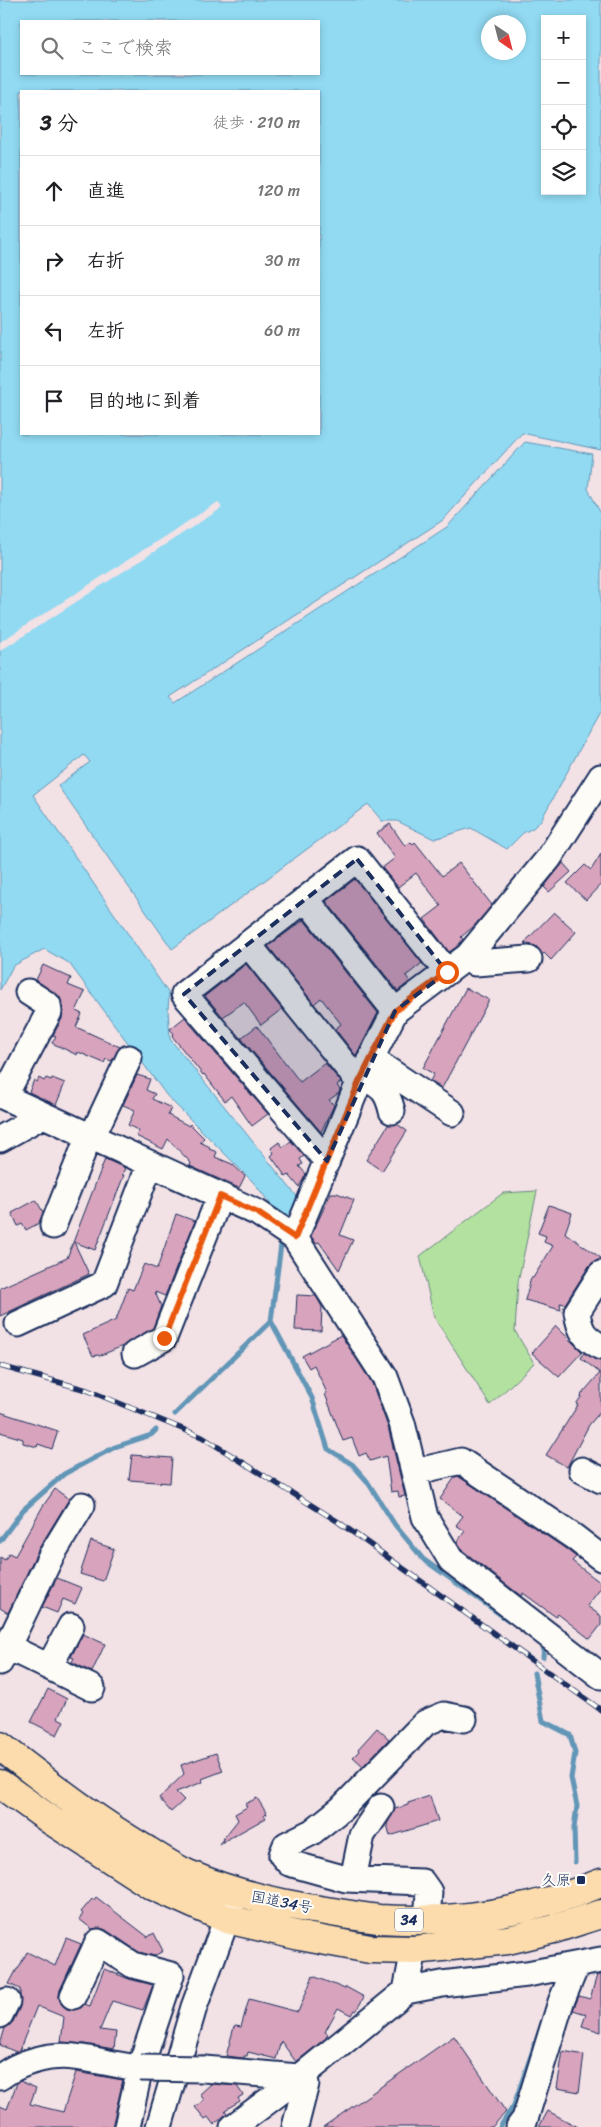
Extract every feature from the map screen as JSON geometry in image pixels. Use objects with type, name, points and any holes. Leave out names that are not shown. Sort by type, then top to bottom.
[{"type":"highway","name":"国道34号","points":[[0,1746],[83,1810],[129,1840],[186,1873],[236,1893],[308,1908],[360,1916],[427,1921],[470,1918],[520,1909],[581,1891],[601,1883]]},
{"type":"highway","name":"国道34号","points":[[0,1784],[52,1821],[151,1885],[227,1919],[300,1936],[370,1949],[414,1950],[508,1940],[554,1929],[601,1914]]},
{"type":"street","points":[[294,1238],[364,1072],[395,1011],[468,956],[549,858],[601,777]]},
{"type":"street","points":[[327,1161],[184,994],[357,859],[447,972]]},
{"type":"street","points":[[306,899],[395,1011]]},
{"type":"street","points":[[248,944],[364,1072],[384,1089],[389,1097],[392,1111]]},
{"type":"street","points":[[468,956],[475,963],[529,959]]},
{"type":"street","points":[[28,992],[48,1005],[49,1012],[2,1096],[258,1213],[294,1238],[385,1377],[402,1423],[425,1517],[451,1560],[601,1676]]},
{"type":"street","points":[[54,1226],[90,1136],[129,1058]]},
{"type":"street","points":[[364,1072],[452,1113]]},
{"type":"street","points":[[0,1139],[43,1115]]},
{"type":"street","points":[[18,1324],[104,1284],[150,1164]]},
{"type":"street","points":[[135,1354],[164,1338],[220,1196]]},
{"type":"street","points":[[601,1274],[577,1312],[579,1326],[587,1338],[601,1347]]},
{"type":"street","points":[[414,1472],[462,1461],[574,1537],[601,1558]]},
{"type":"street","points":[[82,1506],[51,1556],[4,1654],[49,1667],[92,1688]]},
{"type":"street","points":[[49,1667],[71,1626]]},
{"type":"street","points":[[427,1921],[429,1892],[422,1882],[353,1879],[289,1863],[282,1855],[286,1844],[312,1832],[341,1809],[425,1723],[444,1715],[464,1719]]},
{"type":"street","points":[[353,1879],[362,1835],[368,1823],[381,1807]]},
{"type":"street","points":[[159,2127],[194,2007],[236,1893]]},
{"type":"street","points":[[73,1996],[98,1942],[133,1965],[171,1975],[140,2068],[126,2127]]},
{"type":"street","points":[[406,1991],[414,1950]]},
{"type":"street","points":[[233,2127],[302,2076],[406,1991],[442,1984],[527,1974],[601,1960]]},
{"type":"street","points":[[518,2127],[525,2119],[561,2002],[576,1966]]},
{"type":"street","points":[[1,2074],[34,2060],[73,2057],[126,2067],[204,2069],[302,2076]]},
{"type":"street","points":[[295,2127],[306,2084],[302,2076]]},
{"type":"highlighted area","points":[[357,859],[447,972],[395,1011],[327,1161],[184,994]]},
{"type":"green space","points":[[537,1191],[518,1282],[515,1331],[534,1363],[490,1405],[434,1317],[420,1256],[503,1193]]},
{"type":"water","points":[[0,0],[601,0],[601,450],[522,433],[443,520],[170,697],[175,703],[447,527],[525,442],[592,454],[588,489],[601,514],[601,710],[541,820],[533,828],[523,833],[507,849],[471,828],[434,839],[397,821],[382,821],[368,804],[172,949],[58,786],[90,762],[84,755],[33,795],[169,994],[170,1039],[299,1199],[292,1214],[279,1215],[254,1183],[167,1096],[69,963],[44,949],[13,966],[0,990]]},
{"type":"pier","points":[[218,502],[222,508],[0,651],[0,642]]},
{"type":"building","points":[[390,824],[405,846],[415,842],[442,876],[459,863],[492,905],[474,926],[461,937],[463,939],[458,946],[449,952],[424,919],[441,906],[416,873],[398,887],[382,868],[395,858],[377,833]]},
{"type":"building","points":[[601,854],[601,884],[586,900],[567,883],[585,865],[591,870]]},
{"type":"building","points":[[563,863],[571,872],[549,892],[544,887]]},
{"type":"building","points":[[355,879],[422,963],[406,976],[410,981],[398,991],[326,901]]},
{"type":"building","points":[[554,912],[576,932],[551,960],[544,953],[542,955],[536,946],[524,943]]},
{"type":"building","points":[[304,920],[378,1013],[356,1056],[335,1029],[341,1024],[321,998],[314,1004],[268,946]]},
{"type":"building","points":[[246,964],[282,1009],[261,1025],[244,1002],[223,1017],[205,996]]},
{"type":"building","points":[[43,965],[71,978],[68,985],[85,992],[76,1011],[82,1014],[76,1027],[120,1047],[112,1061],[106,1059],[104,1063],[78,1052],[77,1055],[52,1043],[56,1036],[53,1035],[62,1019],[63,1010],[60,997],[36,980]]},
{"type":"building","points":[[466,988],[489,1000],[442,1088],[430,1081],[434,1074],[423,1068]]},
{"type":"building","points":[[185,1017],[268,1114],[252,1126],[231,1096],[225,1101],[172,1036],[174,1034],[170,1029]]},
{"type":"building","points":[[257,1026],[300,1082],[325,1063],[341,1082],[337,1085],[340,1090],[339,1093],[329,1100],[334,1105],[321,1132],[241,1038]]},
{"type":"building","points":[[137,1075],[150,1079],[146,1090],[155,1094],[152,1099],[171,1108],[168,1115],[189,1126],[190,1124],[204,1138],[200,1142],[217,1152],[215,1157],[232,1164],[245,1176],[239,1188],[190,1166],[191,1163],[168,1139],[163,1149],[136,1136],[139,1131],[128,1125],[135,1110],[123,1105]]},
{"type":"building","points":[[39,1078],[44,1081],[46,1078],[51,1080],[52,1078],[65,1083],[56,1105],[29,1092],[34,1080],[37,1082]]},
{"type":"building","points":[[397,1124],[407,1131],[382,1171],[366,1160],[388,1125]]},
{"type":"building","points":[[291,1141],[304,1156],[300,1159],[303,1164],[299,1166],[306,1174],[299,1187],[289,1175],[286,1177],[271,1156],[274,1153],[271,1148],[279,1142],[283,1147]]},
{"type":"building","points":[[105,1159],[125,1168],[95,1250],[74,1242],[89,1274],[0,1316],[0,1288],[67,1258]]},
{"type":"building","points":[[331,1193],[337,1193],[354,1200],[340,1235],[353,1240],[339,1270],[319,1242],[316,1243],[311,1236]]},
{"type":"building","points":[[36,1200],[43,1212],[39,1223],[26,1230],[22,1224],[18,1226],[12,1213]]},
{"type":"building","points":[[549,1205],[572,1213],[565,1233],[601,1258],[589,1266],[565,1304],[560,1303],[561,1310],[525,1300],[531,1278],[533,1278],[553,1246],[544,1242],[546,1236],[538,1233]]},
{"type":"building","points":[[176,1214],[195,1221],[165,1296],[155,1292],[161,1306],[153,1328],[125,1345],[99,1356],[93,1356],[83,1335],[116,1320],[128,1288],[133,1290],[144,1264],[157,1269]]},
{"type":"building","points":[[297,1295],[316,1296],[322,1307],[321,1331],[295,1330]]},
{"type":"building","points":[[556,1326],[582,1352],[559,1377],[532,1353]]},
{"type":"building","points":[[341,1335],[372,1383],[388,1427],[405,1496],[399,1497],[398,1491],[391,1492],[386,1456],[370,1461],[366,1453],[359,1456],[352,1438],[343,1441],[325,1394],[327,1393],[314,1365],[309,1368],[302,1356]]},
{"type":"building","points":[[584,1353],[601,1361],[601,1411],[589,1425],[567,1467],[546,1455],[578,1405],[576,1404],[581,1395],[600,1373],[581,1358]]},
{"type":"building","points":[[0,1412],[58,1431],[52,1449],[38,1444],[37,1447],[23,1443],[23,1439],[0,1432]]},
{"type":"building","points":[[132,1455],[172,1458],[170,1483],[129,1480]]},
{"type":"building","points":[[458,1476],[566,1549],[576,1557],[572,1561],[601,1583],[601,1588],[587,1606],[601,1616],[601,1625],[590,1639],[558,1614],[556,1617],[523,1593],[521,1596],[462,1550],[457,1542],[465,1531],[456,1525],[463,1516],[440,1499],[455,1477]]},
{"type":"building","points":[[55,1489],[69,1499],[38,1550],[8,1613],[0,1608],[0,1557],[5,1560],[9,1553],[15,1556],[43,1506]]},
{"type":"building","points":[[91,1541],[114,1549],[103,1581],[80,1574]]},
{"type":"building","points":[[57,1578],[82,1588],[75,1604],[63,1599],[57,1613],[42,1607]]},
{"type":"building","points":[[83,1634],[105,1644],[92,1672],[72,1662],[74,1658],[71,1657]]},
{"type":"building","points":[[48,1689],[67,1699],[58,1718],[64,1721],[57,1735],[31,1722]]},
{"type":"building","points":[[377,1728],[389,1739],[363,1766],[353,1757]]},
{"type":"building","points":[[216,1753],[223,1771],[202,1779],[203,1782],[176,1792],[184,1800],[171,1812],[159,1798],[184,1774],[181,1765]]},
{"type":"building","points":[[430,1796],[438,1821],[390,1836],[387,1824],[395,1809]]},
{"type":"building","points":[[257,1798],[267,1814],[264,1815],[266,1818],[219,1844],[238,1820],[235,1814],[247,1807],[245,1804]]},
{"type":"building","points":[[96,1897],[148,1937],[154,1933],[163,1951],[154,1956],[139,1952],[106,1930],[92,1929],[79,1919],[83,1914],[81,1912]]},
{"type":"building","points":[[66,1938],[81,1944],[60,1990],[59,1998],[62,2005],[67,2009],[74,2010],[81,2008],[84,2004],[90,2006],[104,1969],[129,1979],[153,1985],[143,2010],[112,2001],[100,2030],[116,2032],[114,2049],[61,2042],[64,2017],[37,2006],[19,2051],[16,2052],[0,2045],[5,2028],[13,2022],[20,2007],[20,1989],[9,1984],[27,1952],[55,1966]]},
{"type":"building","points":[[597,1975],[601,1975],[601,2032],[582,2026],[586,2014],[573,2010],[579,1996],[590,1999]]},
{"type":"building","points":[[313,1976],[345,1989],[346,1987],[364,1997],[356,2011],[354,2010],[351,2015],[338,2008],[325,2032],[328,2034],[326,2038],[296,2062],[281,2041],[276,2059],[248,2052],[244,2058],[226,2056],[234,2027],[241,2027],[249,1999],[298,2012]]},
{"type":"building","points":[[454,2036],[506,2112],[492,2127],[323,2127]]},
{"type":"building","points":[[563,2051],[584,2055],[579,2092],[557,2088]]},
{"type":"building","points":[[76,2072],[123,2080],[112,2127],[0,2127],[0,2106],[7,2109],[17,2083],[20,2081],[36,2088],[30,2104],[63,2112]]},
{"type":"building","points":[[211,2084],[237,2086],[243,2095],[238,2098],[240,2101],[225,2110],[227,2113],[214,2125],[208,2117],[205,2119],[195,2107],[204,2100],[200,2094]]},
{"type":"building","points":[[548,2111],[578,2127],[539,2127]]},
{"type":"waterway","points":[[282,1237],[271,1321],[312,1398],[328,1449],[352,1464],[367,1481],[395,1525],[423,1559],[508,1620]]},
{"type":"waterway","points":[[175,1414],[271,1321]]},
{"type":"waterway","points":[[0,1541],[23,1510],[64,1474],[115,1447],[151,1435],[156,1430]]},
{"type":"waterway","points":[[539,1643],[544,1646],[543,1657]]},
{"type":"waterway","points":[[534,1673],[543,1721],[570,1735],[575,1753],[571,1778],[577,1806],[574,1828],[575,1862]]},
{"type":"waterway","points":[[500,2127],[514,2105],[549,2003]]},
{"type":"railway","points":[[0,1366],[87,1390],[202,1437],[337,1521],[601,1710]]},
{"type":"place","name":"久原","points":[[581,1880]]},
{"type":"route","points":[[164,1338],[220,1196],[258,1213],[295,1238],[359,1082],[395,1011],[447,972]]}]
